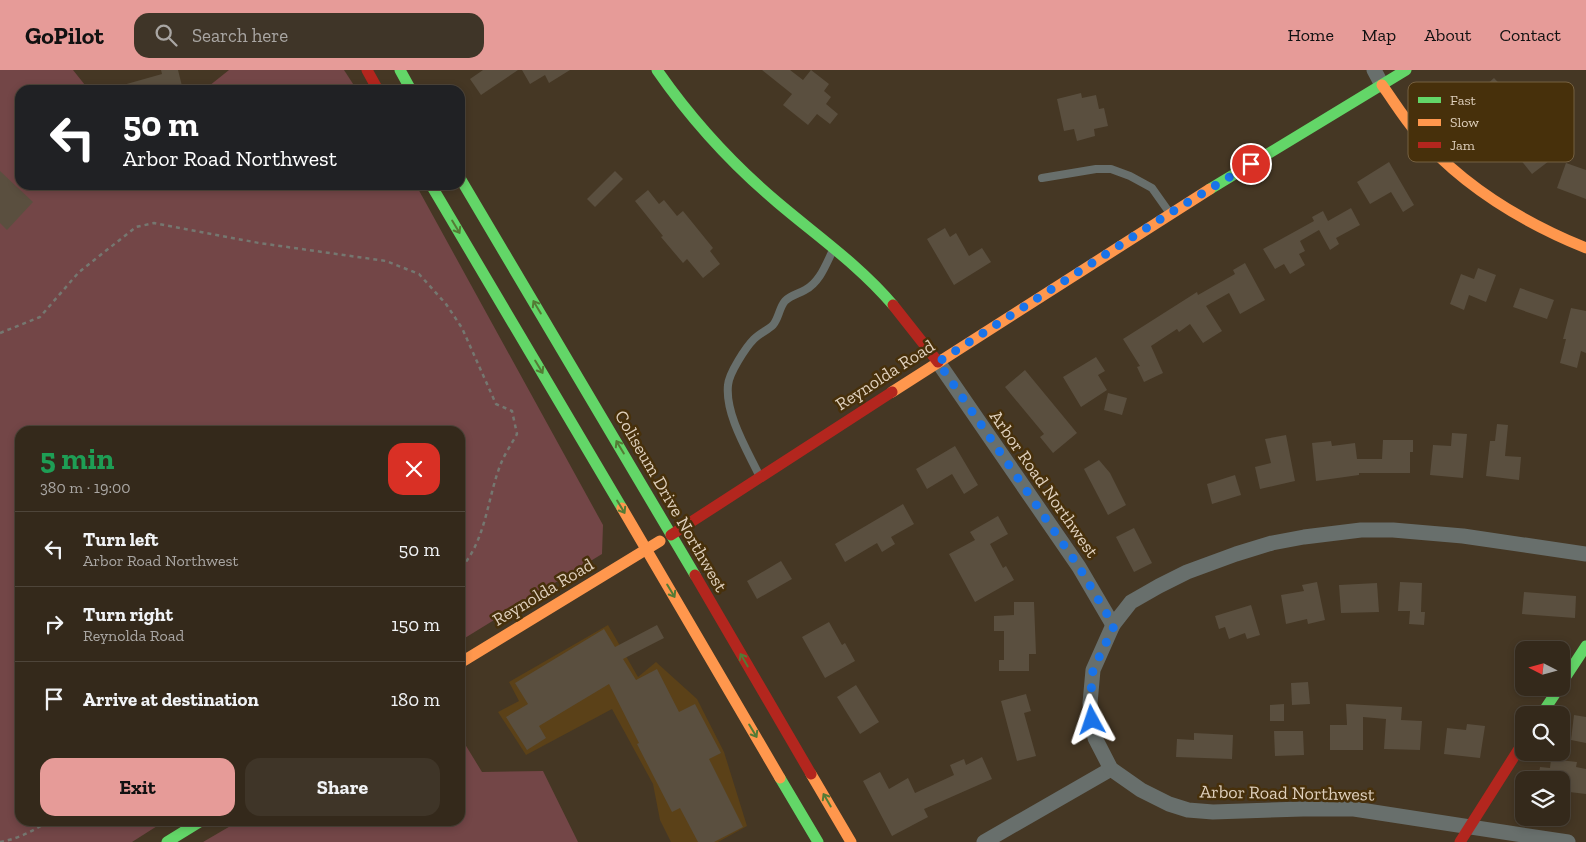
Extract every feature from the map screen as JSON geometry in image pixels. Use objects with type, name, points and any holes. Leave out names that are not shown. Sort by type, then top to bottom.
[{"type":"main road","points":[[367,70],[375,85]]},
{"type":"main road","points":[[400,70],[408,85]]},
{"type":"main road","name":"Arbor Road Northwest","points":[[657,70],[670,90],[706,135],[775,200],[872,281],[938,362]]},
{"type":"main road","name":"Reynolda Road","points":[[465,660],[671,535],[1170,213],[1406,70]]},
{"type":"main road","points":[[1382,85],[1408,122]]},
{"type":"main road","points":[[1444,162],[1476,188],[1536,226],[1586,248]]},
{"type":"main road","name":"Coliseum Drive Northwest","points":[[465,186],[851,842]]},
{"type":"main road","points":[[434,190],[818,842]]},
{"type":"main road","points":[[1570,670],[1586,646]]},
{"type":"main road","points":[[1460,842],[1515,755]]},
{"type":"main road","points":[[168,842],[193,826]]},
{"type":"street","points":[[1374,70],[1382,85]]},
{"type":"street","name":"Arbor Road Northwest","points":[[938,362],[1079,567],[1114,626],[1093,670],[1090,703],[1095,738],[1111,769],[1141,790],[1169,804],[1188,810],[1213,812],[1354,809],[1568,842]]},
{"type":"street","points":[[1114,626],[1131,602],[1188,572],[1272,543],[1304,537],[1361,530],[1393,530],[1463,536],[1586,554]]},
{"type":"street","points":[[984,842],[1111,769]]},
{"type":"lane","points":[[1042,178],[1096,169],[1111,169],[1130,176],[1152,188],[1170,213]]},
{"type":"lane","points":[[760,477],[733,419],[728,385],[738,362],[754,339],[771,327],[784,303],[792,296],[806,290],[816,281],[834,248]]},
{"type":"path","points":[[0,333],[40,317],[79,272],[136,227],[154,223],[259,243],[386,261],[419,274],[446,304],[462,328],[496,404],[512,411],[517,434],[502,461],[480,534],[465,562]]},
{"type":"path","points":[[0,842],[11,840],[41,826]]},
{"type":"shaded area","points":[[0,70],[73,70],[85,85],[15,85],[15,190],[419,190],[603,525],[602,554],[465,638],[465,426],[15,426],[15,826],[157,826],[132,842],[0,842]]},
{"type":"shaded area","points":[[229,70],[344,70],[354,85],[210,85]]},
{"type":"shaded area","points":[[608,625],[638,677],[656,662],[697,699],[724,752],[747,826],[718,842],[671,842],[660,820],[653,784],[612,709],[526,755],[498,712],[519,701],[509,682]]},
{"type":"shaded area","points":[[465,744],[482,772],[543,771],[578,842],[203,842],[230,826],[465,826]]},
{"type":"building","points":[[161,70],[178,70],[182,85],[123,85],[162,74]]},
{"type":"building","points":[[483,70],[518,70],[481,95],[470,79]]},
{"type":"building","points":[[522,70],[570,70],[549,83],[545,75],[530,84]]},
{"type":"building","points":[[762,70],[790,70],[803,80],[811,70],[829,84],[824,91],[831,97],[826,104],[838,114],[830,124],[817,114],[808,125],[783,105],[792,94]]},
{"type":"building","points":[[1494,78],[1498,82],[1490,82]]},
{"type":"building","points":[[1081,93],[1082,98],[1096,95],[1099,109],[1104,108],[1108,126],[1094,129],[1095,136],[1077,141],[1074,129],[1064,131],[1057,99]]},
{"type":"building","points":[[1389,162],[1414,205],[1403,212],[1391,192],[1370,204],[1357,182]]},
{"type":"building","points":[[1522,162],[1548,162],[1532,174]]},
{"type":"building","points":[[1566,163],[1586,170],[1586,199],[1557,188]]},
{"type":"building","points":[[0,171],[15,185],[15,190],[20,190],[33,202],[7,230],[0,223]]},
{"type":"building","points":[[615,171],[623,179],[595,207],[587,199]]},
{"type":"building","points":[[648,190],[659,204],[664,200],[677,216],[683,211],[713,248],[710,251],[720,264],[703,278],[687,259],[683,263],[635,201]]},
{"type":"building","points":[[1351,208],[1360,225],[1336,238],[1339,244],[1330,250],[1319,230],[1300,241],[1305,251],[1299,254],[1305,265],[1290,274],[1284,264],[1275,269],[1263,249],[1314,221],[1312,217],[1323,211],[1328,221]]},
{"type":"building","points":[[945,228],[950,237],[956,233],[969,256],[982,248],[991,262],[954,285],[927,239]]},
{"type":"building","points":[[1245,263],[1265,300],[1240,314],[1229,293],[1206,306],[1222,331],[1203,343],[1190,324],[1179,332],[1177,329],[1151,346],[1163,373],[1144,382],[1137,367],[1140,366],[1123,339],[1197,292],[1198,295],[1235,274],[1233,270]]},
{"type":"building","points":[[1478,268],[1496,275],[1486,302],[1469,295],[1464,310],[1450,304],[1461,274],[1474,279]]},
{"type":"building","points":[[1520,288],[1554,300],[1547,319],[1513,307]]},
{"type":"building","points":[[1571,308],[1586,311],[1586,353],[1581,351],[1577,368],[1560,363],[1566,339],[1563,339]]},
{"type":"building","points":[[1096,357],[1105,371],[1098,375],[1107,390],[1081,407],[1063,377]]},
{"type":"building","points":[[1025,370],[1077,433],[1053,453],[1040,437],[1044,434],[1005,387]]},
{"type":"building","points":[[1108,393],[1127,398],[1122,415],[1104,410]]},
{"type":"building","points":[[1497,424],[1508,425],[1505,456],[1521,457],[1519,480],[1486,476],[1490,441],[1495,441]]},
{"type":"building","points":[[1452,433],[1467,434],[1463,478],[1430,475],[1433,445],[1451,446]]},
{"type":"building","points":[[1286,435],[1295,481],[1260,489],[1255,467],[1271,463],[1265,439]]},
{"type":"building","points":[[1383,440],[1413,440],[1413,452],[1410,452],[1410,473],[1359,473],[1359,475],[1316,481],[1312,443],[1331,441],[1332,446],[1355,443],[1357,459],[1382,459]]},
{"type":"building","points":[[955,446],[978,485],[964,494],[952,474],[927,489],[916,469]]},
{"type":"building","points":[[1099,460],[1110,473],[1126,505],[1108,515],[1084,469]]},
{"type":"building","points":[[1235,475],[1241,495],[1212,504],[1207,484]]},
{"type":"building","points":[[903,504],[914,524],[891,537],[895,544],[882,552],[877,543],[845,562],[835,544]]},
{"type":"building","points":[[998,516],[1008,534],[990,544],[1003,568],[1006,566],[1014,580],[975,602],[949,554],[975,540],[970,532]]},
{"type":"building","points":[[1134,528],[1152,563],[1134,572],[1116,537]]},
{"type":"building","points":[[781,561],[792,579],[757,599],[747,581]]},
{"type":"building","points":[[1317,582],[1325,620],[1308,624],[1307,619],[1286,624],[1281,595],[1304,591],[1302,585]]},
{"type":"building","points":[[1400,582],[1422,583],[1421,612],[1425,612],[1424,625],[1409,624],[1410,611],[1398,611]]},
{"type":"building","points":[[1377,583],[1379,612],[1341,613],[1339,585]]},
{"type":"building","points":[[1524,592],[1576,596],[1575,618],[1522,614]]},
{"type":"building","points":[[1014,602],[1034,602],[1036,654],[1029,654],[1029,671],[999,671],[999,660],[1004,660],[1004,631],[994,631],[994,616],[1014,615]]},
{"type":"building","points":[[1251,605],[1260,635],[1247,639],[1245,633],[1229,639],[1225,627],[1219,629],[1215,616]]},
{"type":"building","points":[[829,622],[842,645],[845,643],[855,661],[825,678],[802,637]]},
{"type":"building","points":[[657,625],[664,638],[623,659],[636,680],[657,669],[679,712],[695,704],[721,753],[709,759],[743,827],[714,842],[698,842],[680,808],[672,812],[609,684],[539,726],[546,738],[527,750],[506,717],[528,704],[515,683],[604,629],[615,647]]},
{"type":"building","points":[[1308,682],[1310,704],[1292,705],[1291,683]]},
{"type":"building","points":[[856,685],[879,722],[860,734],[837,697]]},
{"type":"building","points":[[1026,694],[1031,711],[1024,713],[1036,756],[1017,761],[1001,701]]},
{"type":"building","points":[[1284,704],[1284,721],[1270,721],[1270,705]]},
{"type":"building","points":[[1346,704],[1402,707],[1401,720],[1422,721],[1420,750],[1384,749],[1386,719],[1363,717],[1363,750],[1330,750],[1330,725],[1347,725]]},
{"type":"building","points":[[1574,715],[1586,717],[1586,743],[1571,740]]},
{"type":"building","points":[[1467,724],[1485,726],[1480,758],[1444,754],[1447,728],[1466,730]]},
{"type":"building","points":[[1274,731],[1303,731],[1304,755],[1275,756]]},
{"type":"building","points":[[1194,733],[1233,735],[1232,759],[1176,757],[1177,739],[1194,740]]},
{"type":"building","points":[[982,757],[992,779],[924,809],[928,817],[892,836],[863,781],[880,772],[889,789],[908,778],[915,793],[954,775],[950,765],[964,759],[966,765]]},
{"type":"building","points":[[1551,761],[1577,762],[1576,767],[1586,769],[1586,794],[1570,792],[1570,771],[1539,771],[1540,767],[1550,768]]},
{"type":"traffic: fast","points":[[400,70],[408,85]]},
{"type":"traffic: fast","points":[[657,70],[712,140],[744,172],[852,264],[893,305]]},
{"type":"traffic: fast","points":[[1210,189],[1406,70]]},
{"type":"traffic: fast","points":[[465,186],[695,575]]},
{"type":"traffic: fast","points":[[434,190],[622,508]]},
{"type":"traffic: fast","points":[[1570,670],[1586,646]]},
{"type":"traffic: fast","points":[[1547,706],[1554,696]]},
{"type":"traffic: fast","points":[[780,778],[818,842]]},
{"type":"traffic: fast","points":[[167,842],[193,826]]},
{"type":"traffic: slow","points":[[1382,85],[1408,122]]},
{"type":"traffic: slow","points":[[1446,162],[1473,185],[1516,214],[1586,248]]},
{"type":"traffic: slow","points":[[892,392],[1210,189]]},
{"type":"traffic: slow","points":[[622,508],[780,778]]},
{"type":"traffic: slow","points":[[465,660],[660,541]]},
{"type":"traffic: slow","points":[[811,774],[851,842]]},
{"type":"traffic: jam","points":[[367,70],[375,85]]},
{"type":"traffic: jam","points":[[893,305],[938,362]]},
{"type":"traffic: jam","points":[[671,535],[892,392]]},
{"type":"traffic: jam","points":[[695,575],[811,774]]},
{"type":"traffic: jam","points":[[1460,842],[1515,755]]},
{"type":"route","points":[[1092,720],[1090,703],[1093,670],[1114,626],[1079,567],[938,362],[1170,213],[1251,164]]}]
